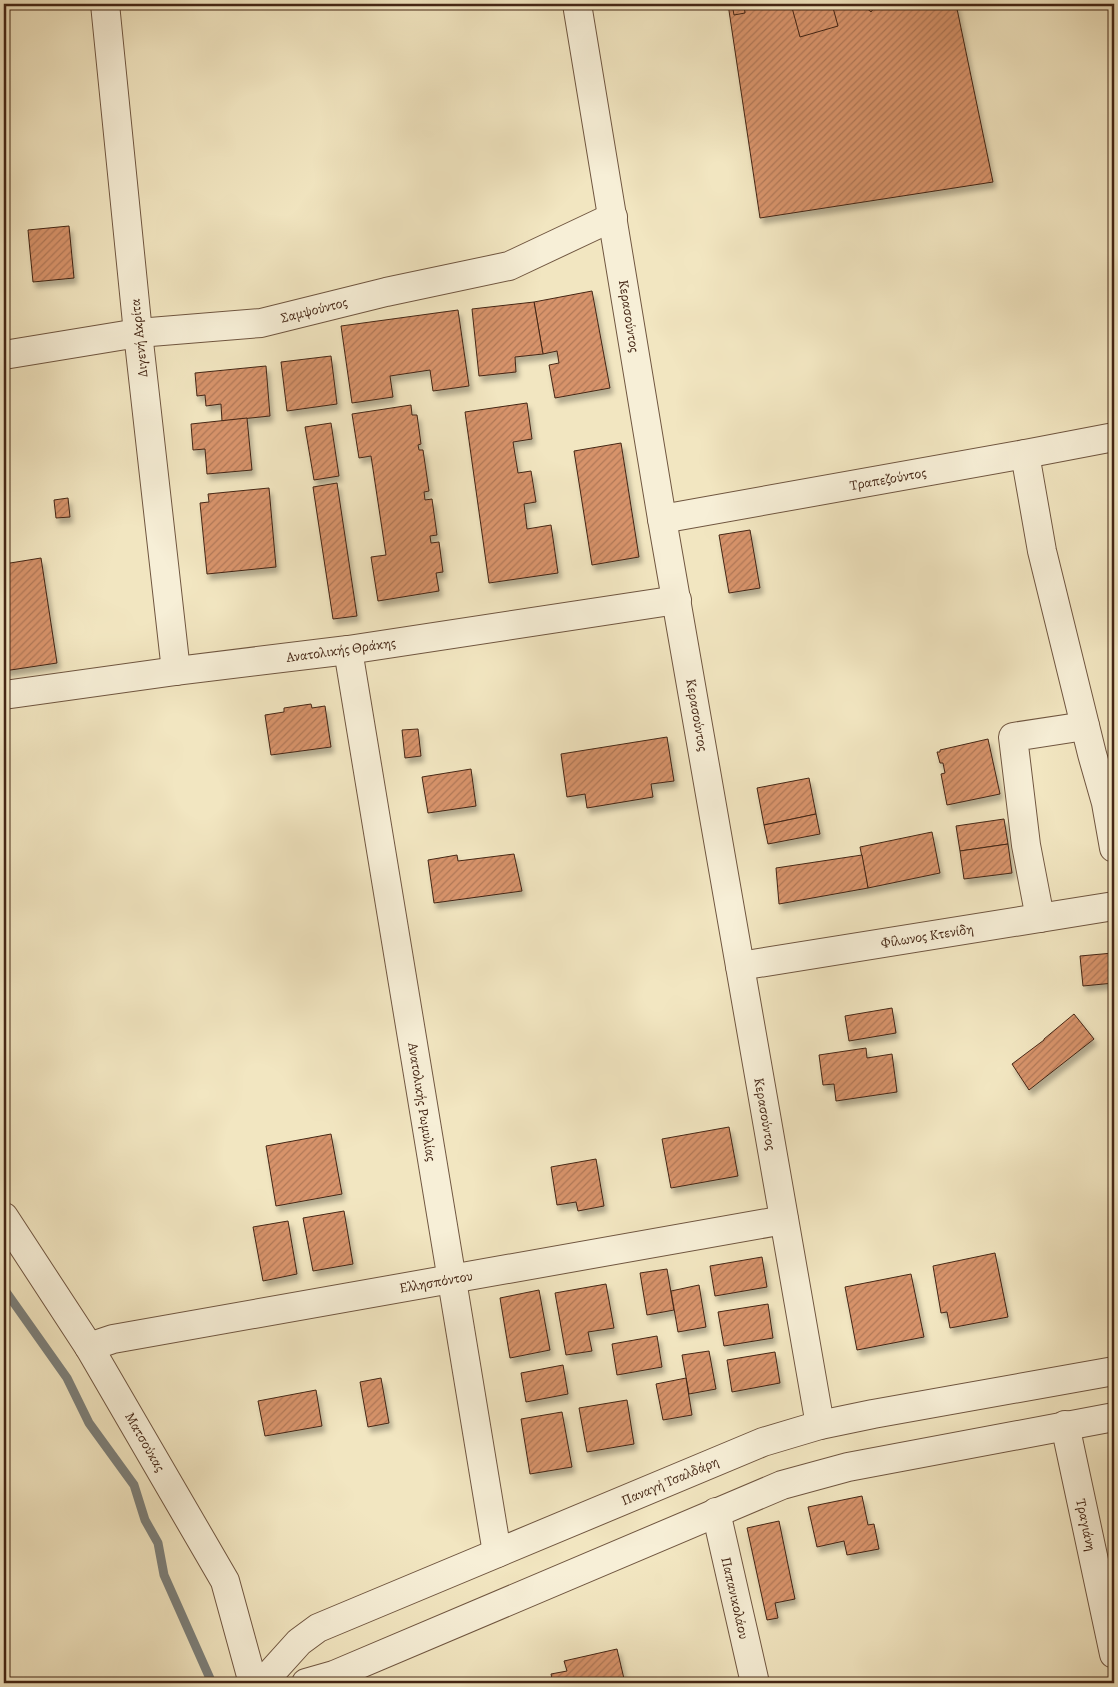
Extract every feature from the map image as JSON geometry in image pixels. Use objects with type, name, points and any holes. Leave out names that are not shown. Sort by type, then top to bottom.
[{"type":"street","name":"Διγενή Ακρίτα","points":[[105,4],[138,332],[176,671]]},
{"type":"street","name":"Κερασούντος","points":[[577,4],[662,519],[820,1425]]},
{"type":"street","name":"Σαμψούντος","points":[[4,355],[138,332],[261,323],[386,292],[509,266],[612,217]]},
{"type":"street","name":"Τραπεζούντος","points":[[662,519],[1114,437]]},
{"type":"street","points":[[1025,454],[1042,551],[1106,803],[1114,848]]},
{"type":"street","name":"Ανατολικής Θράκης","points":[[4,695],[348,650],[677,600]]},
{"type":"street","name":"Ανατολικής Ρωμυλίας","points":[[348,650],[497,1553]]},
{"type":"street","points":[[1040,918],[1026,845],[1013,737],[1085,726]]},
{"type":"street","name":"Φίλωνος Κτενίδη","points":[[740,966],[1114,906]]},
{"type":"street","name":"Ματσούκας","points":[[4,1217],[89,1346],[225,1581],[253,1683]]},
{"type":"street","name":"Ελλησπόντου","points":[[89,1346],[113,1340],[784,1220]]},
{"type":"street","name":"Παναγή Τσαλδάρη","points":[[262,1683],[300,1642],[318,1628],[764,1442],[820,1425],[873,1414],[1114,1371]]},
{"type":"street","points":[[306,1683],[343,1671],[782,1485],[815,1475],[1114,1417]]},
{"type":"street","name":"Τραγιάνη","points":[[1065,1425],[1114,1654]]},
{"type":"street","name":"Παπανικολάου","points":[[716,1512],[755,1683]]},
{"type":"building","points":[[728,4],[956,4],[993,182],[760,218]]},
{"type":"building","points":[[732,4],[744,4],[745,13],[734,15]]},
{"type":"building","points":[[791,4],[832,4],[838,26],[800,37]]},
{"type":"building","points":[[862,4],[877,4],[871,12]]},
{"type":"building","points":[[69,226],[74,278],[33,282],[28,230]]},
{"type":"building","points":[[592,291],[610,388],[555,398],[549,365],[559,363],[557,351],[543,354],[534,302]]},
{"type":"building","points":[[534,302],[543,354],[515,357],[516,372],[479,376],[472,309]]},
{"type":"building","points":[[458,310],[469,386],[433,391],[430,370],[390,376],[393,397],[352,403],[341,326]]},
{"type":"building","points":[[331,356],[337,404],[287,411],[281,362]]},
{"type":"building","points":[[266,366],[270,416],[222,421],[221,404],[206,406],[205,395],[197,396],[195,373]]},
{"type":"building","points":[[527,403],[532,439],[513,442],[518,473],[531,471],[536,502],[524,504],[527,529],[551,525],[558,573],[489,583],[465,412]]},
{"type":"building","points":[[411,405],[412,415],[417,415],[421,444],[418,445],[419,450],[423,450],[429,491],[424,492],[425,500],[432,499],[437,535],[430,536],[431,543],[439,542],[443,572],[436,573],[439,591],[378,601],[371,557],[386,555],[371,456],[359,458],[352,414]]},
{"type":"building","points":[[247,418],[252,470],[207,474],[205,449],[193,450],[191,424]]},
{"type":"building","points":[[331,423],[339,476],[314,480],[305,427]]},
{"type":"building","points":[[621,443],[639,557],[592,565],[574,451]]},
{"type":"building","points":[[337,483],[357,616],[333,619],[313,487]]},
{"type":"building","points":[[269,488],[276,567],[207,574],[200,503],[209,502],[208,494]]},
{"type":"building","points":[[68,498],[70,517],[56,518],[54,500]]},
{"type":"building","points":[[750,530],[760,588],[729,593],[719,535]]},
{"type":"building","points":[[41,558],[57,663],[4,671],[4,564]]},
{"type":"building","points":[[311,704],[312,708],[325,706],[331,747],[271,755],[265,715],[284,712],[284,708]]},
{"type":"building","points":[[418,729],[421,756],[405,758],[402,730]]},
{"type":"building","points":[[667,737],[674,781],[651,784],[653,797],[587,808],[585,794],[567,797],[561,754]]},
{"type":"building","points":[[988,739],[1000,794],[947,805],[941,774],[945,773],[943,763],[940,763],[937,752]]},
{"type":"building","points":[[471,769],[476,806],[428,813],[422,777]]},
{"type":"building","points":[[809,778],[816,814],[764,825],[757,788]]},
{"type":"building","points":[[816,814],[820,834],[768,844],[764,825]]},
{"type":"building","points":[[1004,819],[1008,844],[960,851],[956,826]]},
{"type":"building","points":[[932,832],[940,873],[868,888],[860,847]]},
{"type":"building","points":[[1008,844],[1012,873],[964,879],[960,851]]},
{"type":"building","points":[[514,854],[522,891],[434,903],[428,860],[457,855],[458,861]]},
{"type":"building","points":[[862,855],[868,888],[779,904],[776,868]]},
{"type":"building","points":[[1113,953],[1114,983],[1083,986],[1080,956]]},
{"type":"building","points":[[892,1008],[896,1033],[849,1041],[845,1016]]},
{"type":"building","points":[[1074,1014],[1094,1039],[1029,1090],[1012,1064]]},
{"type":"building","points":[[866,1048],[867,1058],[892,1054],[897,1092],[836,1101],[834,1084],[823,1085],[819,1055]]},
{"type":"building","points":[[729,1127],[738,1176],[671,1188],[662,1139]]},
{"type":"building","points":[[331,1134],[342,1194],[276,1206],[266,1146]]},
{"type":"building","points":[[596,1159],[604,1206],[578,1211],[576,1202],[557,1205],[551,1167]]},
{"type":"building","points":[[344,1211],[353,1264],[313,1271],[303,1218]]},
{"type":"building","points":[[288,1221],[297,1274],[263,1281],[253,1227]]},
{"type":"building","points":[[995,1253],[1008,1317],[950,1328],[947,1312],[941,1313],[933,1266]]},
{"type":"building","points":[[762,1257],[767,1287],[715,1296],[710,1266]]},
{"type":"building","points":[[667,1269],[674,1310],[647,1315],[640,1273]]},
{"type":"building","points":[[911,1274],[924,1337],[857,1350],[845,1287]]},
{"type":"building","points":[[606,1284],[614,1328],[588,1332],[592,1351],[566,1355],[555,1293]]},
{"type":"building","points":[[699,1285],[706,1327],[678,1332],[671,1291]]},
{"type":"building","points":[[539,1290],[550,1350],[510,1358],[500,1298]]},
{"type":"building","points":[[768,1304],[773,1338],[724,1346],[718,1312]]},
{"type":"building","points":[[657,1336],[662,1367],[617,1375],[612,1344]]},
{"type":"building","points":[[709,1351],[716,1389],[689,1394],[682,1355]]},
{"type":"building","points":[[775,1352],[780,1383],[732,1392],[727,1360]]},
{"type":"building","points":[[563,1365],[568,1394],[526,1402],[521,1373]]},
{"type":"building","points":[[381,1378],[389,1423],[368,1427],[360,1382]]},
{"type":"building","points":[[686,1378],[692,1415],[663,1420],[656,1384]]},
{"type":"building","points":[[316,1390],[322,1426],[265,1436],[258,1401]]},
{"type":"building","points":[[627,1400],[634,1444],[587,1452],[579,1408]]},
{"type":"building","points":[[562,1412],[572,1467],[530,1474],[521,1419]]},
{"type":"building","points":[[862,1496],[868,1525],[874,1524],[879,1549],[847,1555],[844,1541],[817,1547],[808,1507]]},
{"type":"building","points":[[779,1521],[795,1599],[775,1603],[778,1618],[767,1620],[747,1528]]},
{"type":"building","points":[[617,1649],[625,1683],[553,1683],[551,1674],[567,1671],[564,1661]]},
{"type":"waterway","points":[[4,1289],[67,1378],[89,1423],[134,1485],[145,1520],[158,1543],[164,1575],[212,1683]]}]
